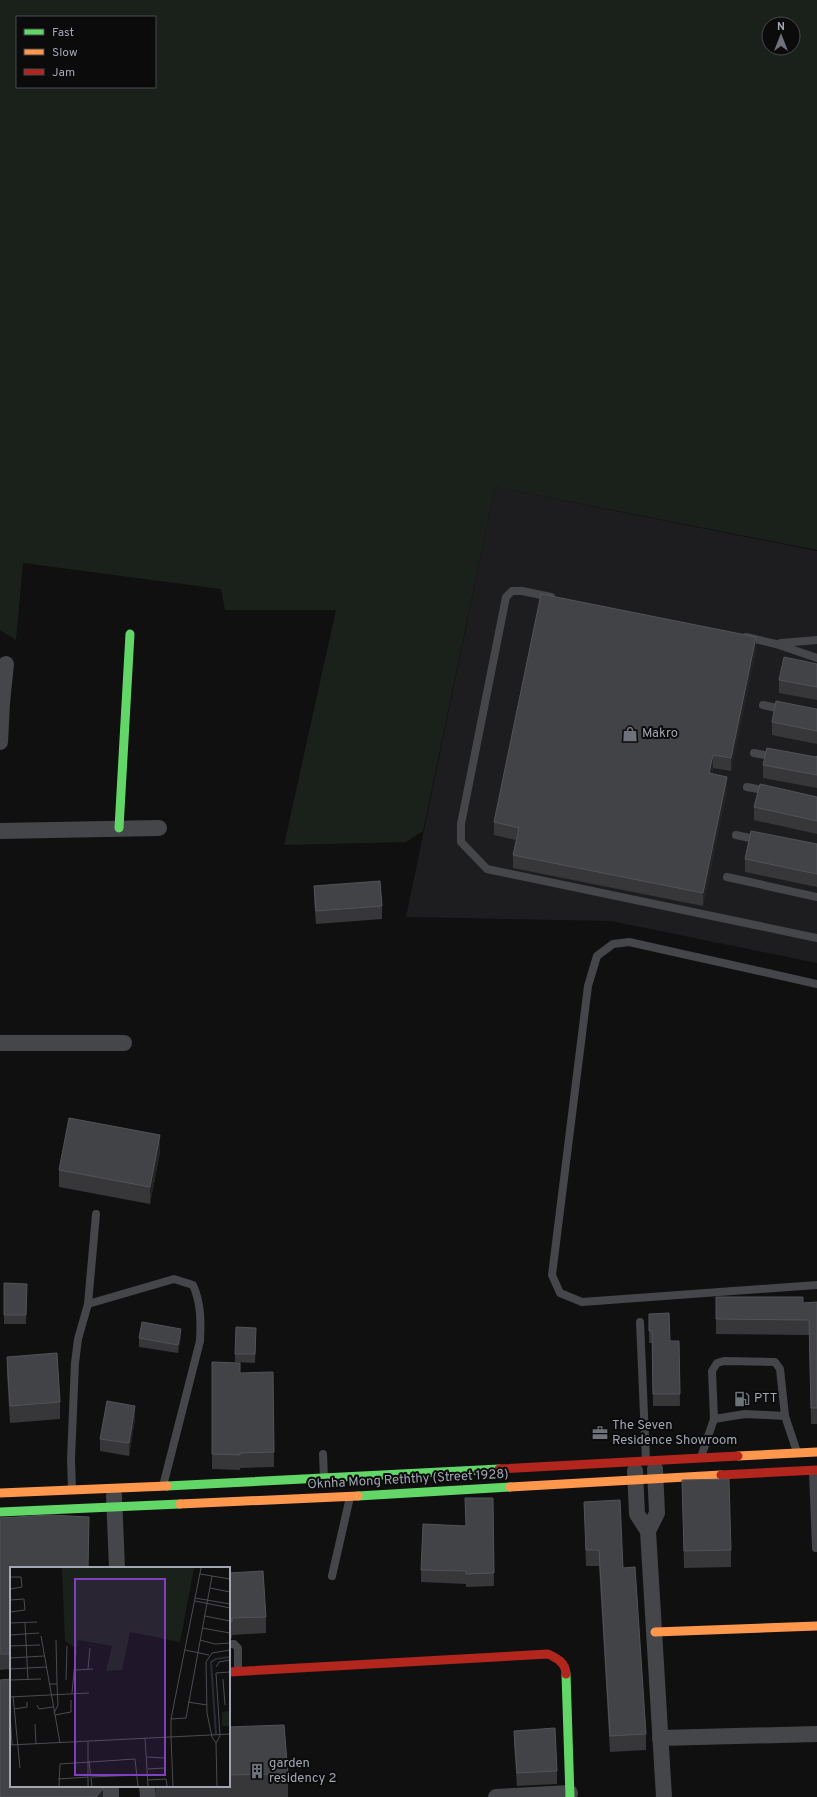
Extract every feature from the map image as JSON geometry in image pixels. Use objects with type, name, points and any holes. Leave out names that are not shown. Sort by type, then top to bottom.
[{"type":"main road","points":[[119,828],[130,634]]},
{"type":"main road","name":"Oknha Mong Reththy (Street 1928)","points":[[0,1493],[324,1479],[390,1484],[646,1479],[701,1467],[798,1453],[817,1452]]},
{"type":"main road","name":"Oknha Mong Reththy (Street 1928)","points":[[0,1512],[350,1496],[390,1484],[645,1461],[701,1467],[815,1470]]},
{"type":"main road","points":[[655,1632],[817,1626]]},
{"type":"main road","points":[[234,1671],[548,1654],[559,1659],[566,1669],[570,1795]]},
{"type":"street","points":[[0,742],[6,664]]},
{"type":"street","points":[[0,831],[159,828]]},
{"type":"street","points":[[0,1043],[124,1043]]},
{"type":"street","points":[[645,1461],[646,1479],[637,1514],[648,1531],[664,1797]]},
{"type":"street","points":[[113,1488],[117,1567]]},
{"type":"street","points":[[660,1738],[817,1734]]},
{"type":"street","points":[[147,1787],[148,1797]]},
{"type":"street","points":[[496,1797],[570,1795]]},
{"type":"lane","points":[[560,598],[522,590],[512,590],[506,597],[460,824],[461,842],[487,870],[817,938]]},
{"type":"lane","points":[[737,636],[776,644],[817,658]]},
{"type":"lane","points":[[776,644],[817,640]]},
{"type":"lane","points":[[763,706],[794,712]]},
{"type":"lane","points":[[754,753],[786,759]]},
{"type":"lane","points":[[747,787],[778,793]]},
{"type":"lane","points":[[736,835],[766,841]]},
{"type":"lane","points":[[727,878],[817,897]]},
{"type":"lane","points":[[817,984],[630,942],[613,944],[597,956],[588,986],[552,1275],[560,1293],[582,1302],[817,1286]]},
{"type":"lane","points":[[72,1490],[71,1459],[75,1363],[78,1339],[88,1304],[96,1214]]},
{"type":"lane","points":[[88,1304],[174,1280],[193,1285],[197,1294],[201,1316],[200,1341],[163,1486]]},
{"type":"lane","points":[[640,1322],[645,1461]]},
{"type":"lane","points":[[701,1467],[714,1419],[712,1371],[717,1363],[724,1361],[775,1362],[780,1369],[785,1416],[798,1453]]},
{"type":"lane","points":[[714,1419],[745,1414],[785,1416]]},
{"type":"lane","points":[[323,1454],[324,1479]]},
{"type":"lane","points":[[815,1470],[816,1548]]},
{"type":"lane","points":[[332,1576],[350,1496]]},
{"type":"lane","points":[[230,1644],[234,1644],[238,1648],[234,1671]]},
{"type":"shaded area","points":[[0,0],[817,0],[817,550],[495,487],[423,831],[406,842],[284,845],[336,610],[225,610],[221,589],[23,563],[16,640],[0,630]]},
{"type":"shaded area","name":"Makro","points":[[495,487],[817,551],[817,963],[611,921],[406,917]]},
{"type":"building","points":[[541,594],[756,637],[731,758],[713,755],[709,773],[727,777],[703,893],[513,855],[519,828],[494,822]]},
{"type":"building","points":[[784,657],[817,664],[817,687],[779,680]]},
{"type":"building","points":[[776,701],[817,709],[817,731],[772,722]]},
{"type":"building","points":[[767,748],[817,756],[817,775],[763,765]]},
{"type":"building","points":[[760,784],[817,797],[817,821],[754,807]]},
{"type":"building","points":[[751,831],[817,844],[817,874],[745,859]]},
{"type":"building","points":[[380,881],[382,906],[316,911],[314,886]]},
{"type":"building","points":[[69,1118],[160,1135],[150,1187],[59,1170]]},
{"type":"building","points":[[4,1283],[27,1284],[26,1315],[4,1315]]},
{"type":"building","points":[[716,1297],[803,1297],[803,1303],[817,1302],[817,1408],[811,1408],[809,1320],[716,1319]]},
{"type":"building","points":[[669,1313],[670,1341],[679,1341],[680,1394],[653,1394],[652,1331],[649,1331],[649,1314]]},
{"type":"building","points":[[142,1322],[181,1329],[178,1345],[139,1338]]},
{"type":"building","points":[[236,1327],[256,1328],[255,1354],[235,1354]]},
{"type":"building","points":[[57,1353],[60,1402],[10,1406],[7,1357]]},
{"type":"building","points":[[212,1362],[240,1363],[240,1373],[273,1372],[274,1452],[240,1453],[240,1455],[212,1454]]},
{"type":"building","points":[[107,1401],[135,1406],[129,1443],[100,1439]]},
{"type":"building","points":[[729,1479],[731,1550],[684,1551],[682,1480]]},
{"type":"building","points":[[465,1498],[493,1498],[494,1573],[466,1574],[466,1571],[421,1570],[423,1524],[466,1526]]},
{"type":"building","points":[[620,1500],[623,1568],[635,1567],[646,1734],[610,1736],[599,1550],[586,1550],[584,1502]]},
{"type":"building","points":[[49,1515],[89,1517],[88,1567],[10,1567],[10,1654],[0,1654],[0,1518]]},
{"type":"building","points":[[263,1571],[266,1617],[232,1618],[232,1622],[230,1622],[230,1573]]},
{"type":"building","points":[[10,1679],[10,1787],[102,1787],[103,1789],[96,1797],[0,1797],[0,1680]]},
{"type":"building","points":[[284,1725],[288,1774],[230,1775],[230,1727]]},
{"type":"building","points":[[555,1728],[557,1771],[517,1773],[514,1731]]},
{"type":"traffic: fast","points":[[119,828],[130,634]]},
{"type":"traffic: fast","points":[[167,1486],[499,1469]]},
{"type":"traffic: fast","points":[[358,1496],[510,1487]]},
{"type":"traffic: fast","points":[[0,1512],[180,1504]]},
{"type":"traffic: fast","points":[[566,1674],[570,1797]]},
{"type":"traffic: slow","points":[[738,1456],[817,1452]]},
{"type":"traffic: slow","points":[[510,1487],[721,1475]]},
{"type":"traffic: slow","points":[[0,1493],[167,1486]]},
{"type":"traffic: slow","points":[[180,1504],[358,1496]]},
{"type":"traffic: slow","points":[[655,1632],[817,1626]]},
{"type":"traffic: jam","points":[[499,1469],[738,1456]]},
{"type":"traffic: jam","points":[[721,1475],[817,1470]]},
{"type":"traffic: jam","points":[[230,1672],[548,1654],[558,1659],[563,1664],[566,1674]]},
{"type":"place","name":"Makro","points":[[630,734]]},
{"type":"place","name":"PTT","points":[[742,1399]]},
{"type":"place","name":"The Seven Residence Showroom","points":[[600,1433]]},
{"type":"place","name":"garden residency 2","points":[[257,1771]]}]
